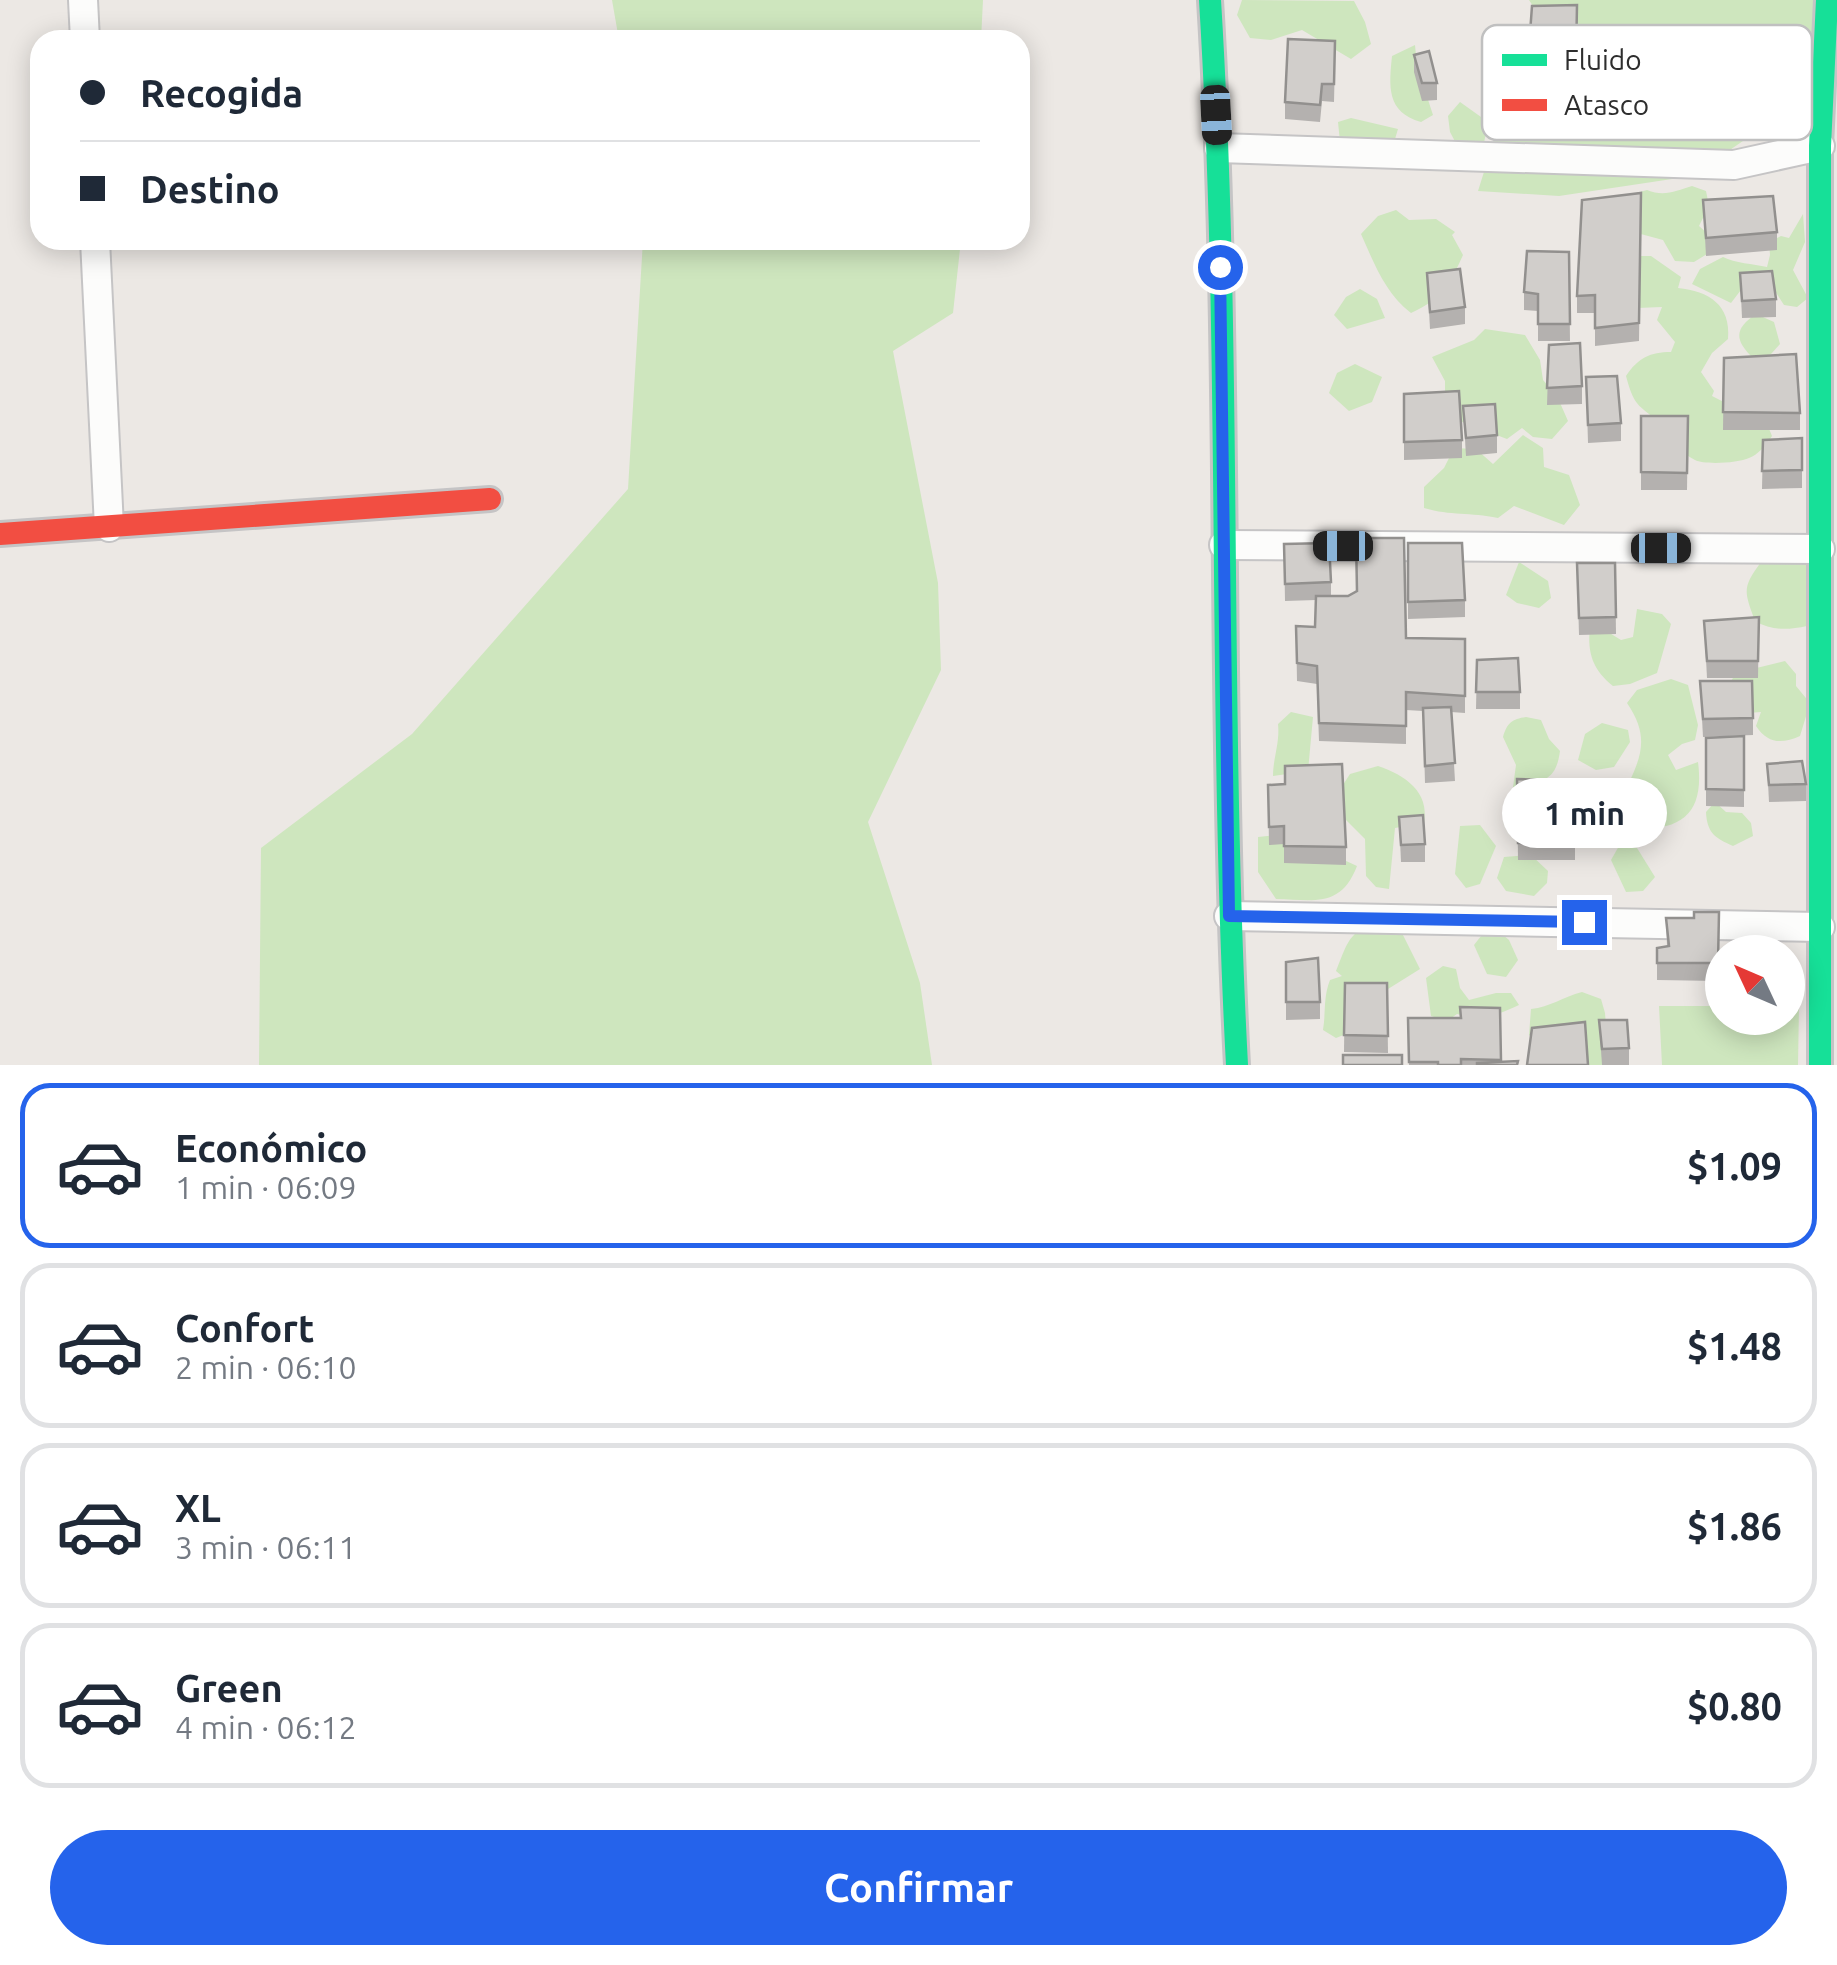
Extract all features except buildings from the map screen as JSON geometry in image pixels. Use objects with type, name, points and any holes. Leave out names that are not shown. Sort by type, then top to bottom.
[{"type":"street","points":[[83,0],[84,30]]},
{"type":"street","points":[[1210,0],[1218,148],[1229,916],[1237,1065]]},
{"type":"street","points":[[1820,1065],[1820,550],[1829,417],[1820,146],[1826,0]]},
{"type":"street","points":[[1218,148],[1734,164],[1820,146]]},
{"type":"street","points":[[95,250],[108,527]]},
{"type":"street","points":[[0,534],[490,499]]},
{"type":"street","points":[[1224,545],[1820,550]]},
{"type":"street","points":[[1229,916],[1820,927]]},
{"type":"green space","points":[[612,0],[983,0],[982,30],[617,30]]},
{"type":"green space","points":[[1242,0],[1354,1],[1371,44],[1351,59],[1302,30],[1271,40],[1250,38],[1237,15]]},
{"type":"green space","points":[[1529,0],[1817,0],[1814,125],[1812,25],[1530,25],[1535,9]]},
{"type":"green space","points":[[1415,45],[1417,66],[1433,115],[1421,122],[1401,112],[1391,87],[1392,56]]},
{"type":"green space","points":[[1460,102],[1482,118],[1483,148],[1458,147],[1450,132],[1448,116]]},
{"type":"green space","points":[[1351,118],[1398,129],[1395,139],[1372,147],[1340,142],[1338,122]]},
{"type":"green space","points":[[1494,140],[1744,140],[1692,176],[1559,196],[1478,191]]},
{"type":"green space","points":[[1692,186],[1706,191],[1709,206],[1699,226],[1708,234],[1712,251],[1694,262],[1675,261],[1663,240],[1637,233],[1633,194]]},
{"type":"green space","points":[[1396,210],[1409,220],[1436,219],[1455,232],[1452,235],[1463,255],[1444,290],[1411,313],[1387,287],[1361,234],[1378,216]]},
{"type":"green space","points":[[1803,214],[1805,242],[1793,270],[1808,298],[1797,307],[1784,305],[1775,291],[1747,282],[1731,303],[1692,284],[1700,269],[1723,257],[1767,267],[1769,242],[1781,236],[1789,238]]},
{"type":"green space","points":[[642,250],[960,250],[953,313],[893,351],[938,583],[941,670],[868,822],[920,983],[932,1065],[259,1065],[261,848],[412,734],[628,489]]},
{"type":"green space","points":[[1636,256],[1651,256],[1681,277],[1678,288],[1708,296],[1722,309],[1728,339],[1712,353],[1701,372],[1714,391],[1712,396],[1767,424],[1772,436],[1752,457],[1722,463],[1695,460],[1636,401],[1626,376],[1645,357],[1671,352],[1675,342],[1657,320],[1662,307],[1637,308]]},
{"type":"green space","points":[[1360,289],[1377,299],[1385,318],[1347,329],[1334,315],[1346,297]]},
{"type":"green space","points":[[1756,314],[1774,322],[1780,344],[1771,354],[1754,359],[1739,335]]},
{"type":"green space","points":[[1485,329],[1525,335],[1540,360],[1543,380],[1557,396],[1568,421],[1552,439],[1533,437],[1522,428],[1507,439],[1452,418],[1445,381],[1432,357],[1474,340]]},
{"type":"green space","points":[[1355,364],[1382,377],[1372,402],[1349,411],[1329,393],[1337,373]]},
{"type":"green space","points":[[1523,435],[1543,448],[1544,467],[1569,475],[1580,505],[1564,525],[1514,506],[1498,518],[1424,508],[1424,487],[1444,468],[1454,448],[1476,449],[1493,464]]},
{"type":"green space","points":[[1806,559],[1807,626],[1780,629],[1755,621],[1747,590],[1761,562]]},
{"type":"green space","points":[[1519,562],[1548,581],[1551,598],[1539,608],[1517,603],[1506,595]]},
{"type":"green space","points":[[1637,609],[1662,614],[1671,624],[1657,673],[1613,686],[1593,660],[1590,628],[1603,629],[1621,640],[1633,637]]},
{"type":"green space","points":[[1785,661],[1796,674],[1796,686],[1810,703],[1800,736],[1776,741],[1756,726],[1761,712],[1748,713],[1728,686],[1736,673]]},
{"type":"green space","points":[[1671,679],[1688,685],[1698,725],[1695,740],[1668,755],[1676,770],[1698,762],[1698,792],[1694,804],[1680,820],[1640,829],[1620,802],[1637,764],[1641,741],[1627,703],[1637,690]]},
{"type":"green space","points":[[1291,712],[1313,717],[1308,771],[1273,776],[1278,724]]},
{"type":"green space","points":[[1526,717],[1541,720],[1549,739],[1560,751],[1553,773],[1524,792],[1513,787],[1516,765],[1503,737],[1511,722]]},
{"type":"green space","points":[[1602,723],[1628,730],[1630,742],[1614,767],[1596,770],[1578,760],[1585,734]]},
{"type":"green space","points":[[1378,766],[1413,786],[1425,812],[1424,823],[1395,828],[1389,889],[1376,887],[1366,876],[1365,839],[1338,812],[1337,794],[1350,774]]},
{"type":"green space","points":[[1715,802],[1726,812],[1742,813],[1751,823],[1753,836],[1733,846],[1717,837],[1710,830],[1706,812]]},
{"type":"green space","points":[[1480,825],[1496,846],[1480,884],[1466,888],[1455,874],[1460,826]]},
{"type":"green space","points":[[1276,835],[1290,852],[1331,854],[1357,866],[1343,889],[1325,899],[1276,899],[1258,872],[1258,837]]},
{"type":"green space","points":[[1619,846],[1637,848],[1655,877],[1643,891],[1626,892],[1611,860]]},
{"type":"green space","points":[[1531,855],[1548,871],[1547,883],[1534,896],[1506,891],[1497,878],[1504,857]]},
{"type":"green space","points":[[1388,925],[1402,933],[1420,969],[1388,989],[1366,991],[1351,1032],[1336,1038],[1323,1030],[1330,980],[1342,976],[1336,971],[1353,936],[1366,928]]},
{"type":"green space","points":[[1497,930],[1509,940],[1518,960],[1506,977],[1487,974],[1474,945],[1485,931]]},
{"type":"green space","points":[[1443,966],[1456,969],[1460,988],[1469,1000],[1511,993],[1519,1005],[1481,1017],[1457,1014],[1447,1021],[1431,1016],[1426,978]]},
{"type":"green space","points":[[1582,992],[1601,999],[1609,1065],[1565,1065],[1529,1035],[1531,1009]]},
{"type":"green space","points":[[1659,1006],[1705,1006],[1705,1035],[1799,1035],[1798,1065],[1662,1065]]},
{"type":"traffic: fast","points":[[1210,0],[1221,266],[1228,799],[1237,1065]]},
{"type":"traffic: fast","points":[[1820,1065],[1820,146],[1827,0]]},
{"type":"traffic: jam","points":[[0,534],[490,499]]},
{"type":"route","points":[[1220,267],[1229,916],[1584,922]]}]
